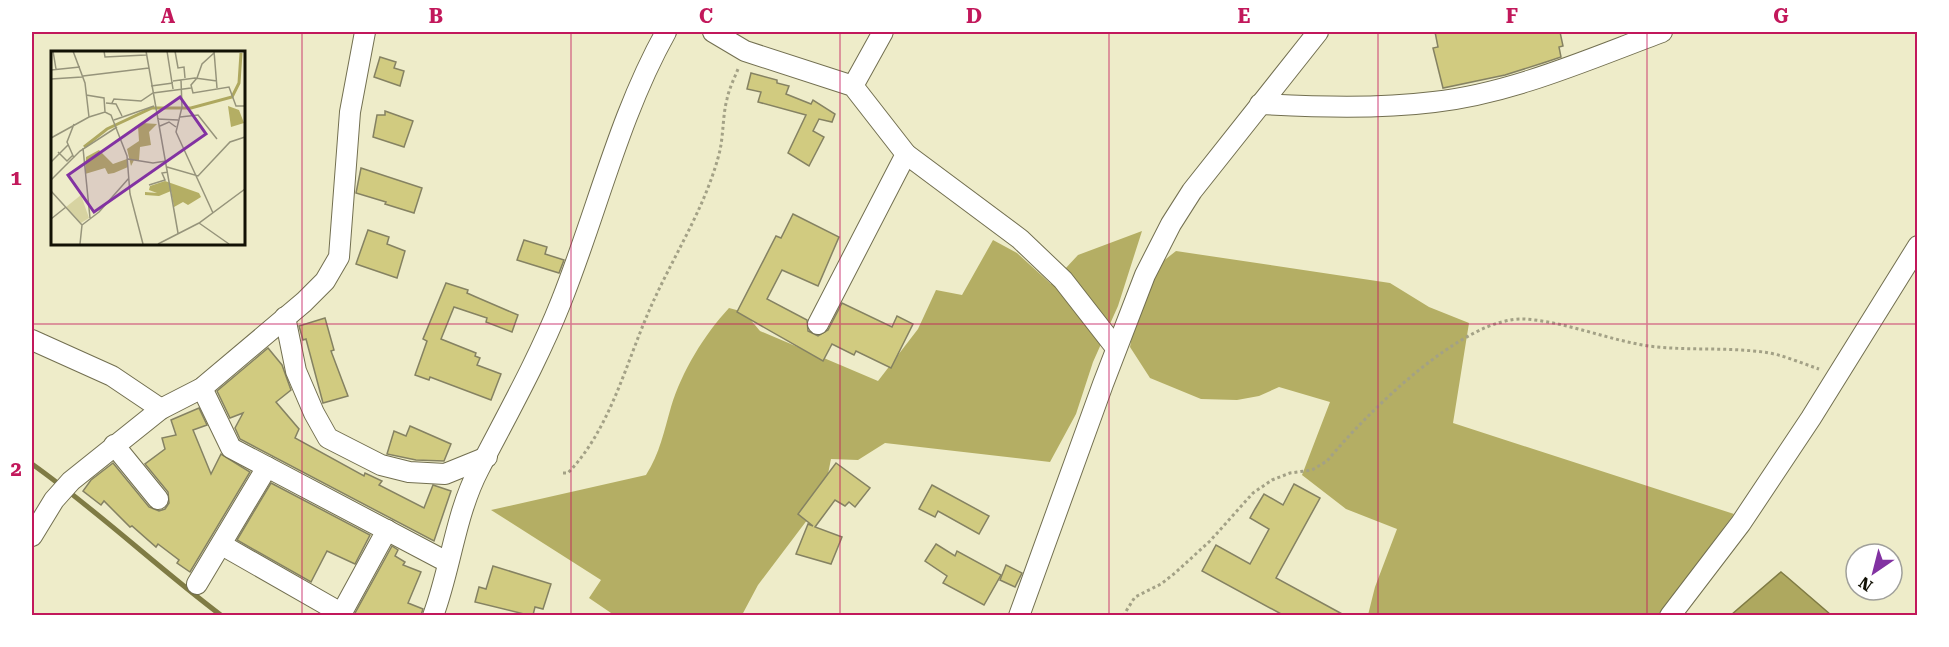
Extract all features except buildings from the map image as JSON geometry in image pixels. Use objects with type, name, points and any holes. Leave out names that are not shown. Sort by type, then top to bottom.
[{"type":"street","points":[[32,536],[54,500],[71,481],[161,409],[202,388],[325,281],[339,257],[350,112],[365,32]]},
{"type":"street","points":[[434,615],[447,562],[479,468],[488,457],[518,398],[561,303],[635,92],[666,32]]},
{"type":"street","points":[[713,32],[745,51],[853,86],[906,154],[1020,239],[1063,280],[1116,348]]},
{"type":"street","points":[[853,86],[883,32]]},
{"type":"street","points":[[1019,615],[1116,348],[1145,275],[1171,224],[1260,104],[1318,32]]},
{"type":"street","points":[[1260,104],[1308,107],[1434,102],[1499,88],[1579,63],[1662,32]]},
{"type":"street","points":[[818,324],[906,154]]},
{"type":"street","points":[[1670,615],[1741,524],[1917,246]]},
{"type":"street","points":[[285,318],[296,371],[314,413],[328,438],[381,465],[409,472],[445,474],[488,457]]},
{"type":"street","points":[[32,340],[112,376],[161,409]]},
{"type":"street","points":[[202,388],[231,448],[447,562]]},
{"type":"street","points":[[114,445],[158,499]]},
{"type":"street","points":[[197,584],[267,467]]},
{"type":"street","points":[[222,545],[340,614],[387,530]]},
{"type":"path","points":[[562,473],[568,473],[594,440],[626,372],[649,311],[713,173],[723,139],[727,98],[745,51]]},
{"type":"path","points":[[1123,615],[1135,597],[1161,584],[1198,552],[1253,493],[1272,480],[1290,472],[1312,470],[1327,461],[1401,384],[1442,354],[1500,321],[1526,320],[1636,344],[1672,349],[1764,352],[1838,374]]},
{"type":"shaded area","points":[[1142,231],[1118,306],[1093,362],[1076,414],[1050,462],[885,443],[858,460],[831,459],[823,499],[758,585],[742,615],[614,615],[589,598],[601,580],[491,510],[646,475],[658,450],[671,407],[688,367],[711,330],[729,308],[744,312],[760,331],[878,381],[918,329],[936,290],[962,295],[993,240],[1017,253],[1051,284],[1078,255]]},
{"type":"shaded area","points":[[1176,251],[1390,283],[1429,307],[1469,323],[1453,423],[1734,514],[1659,615],[1368,615],[1375,587],[1397,529],[1346,509],[1302,475],[1330,402],[1279,387],[1259,396],[1237,400],[1201,399],[1150,378],[1130,347],[1136,314],[1157,266]]},
{"type":"shaded area","points":[[1781,572],[1831,615],[1731,615]]},
{"type":"waterway","points":[[32,464],[222,616]]}]
